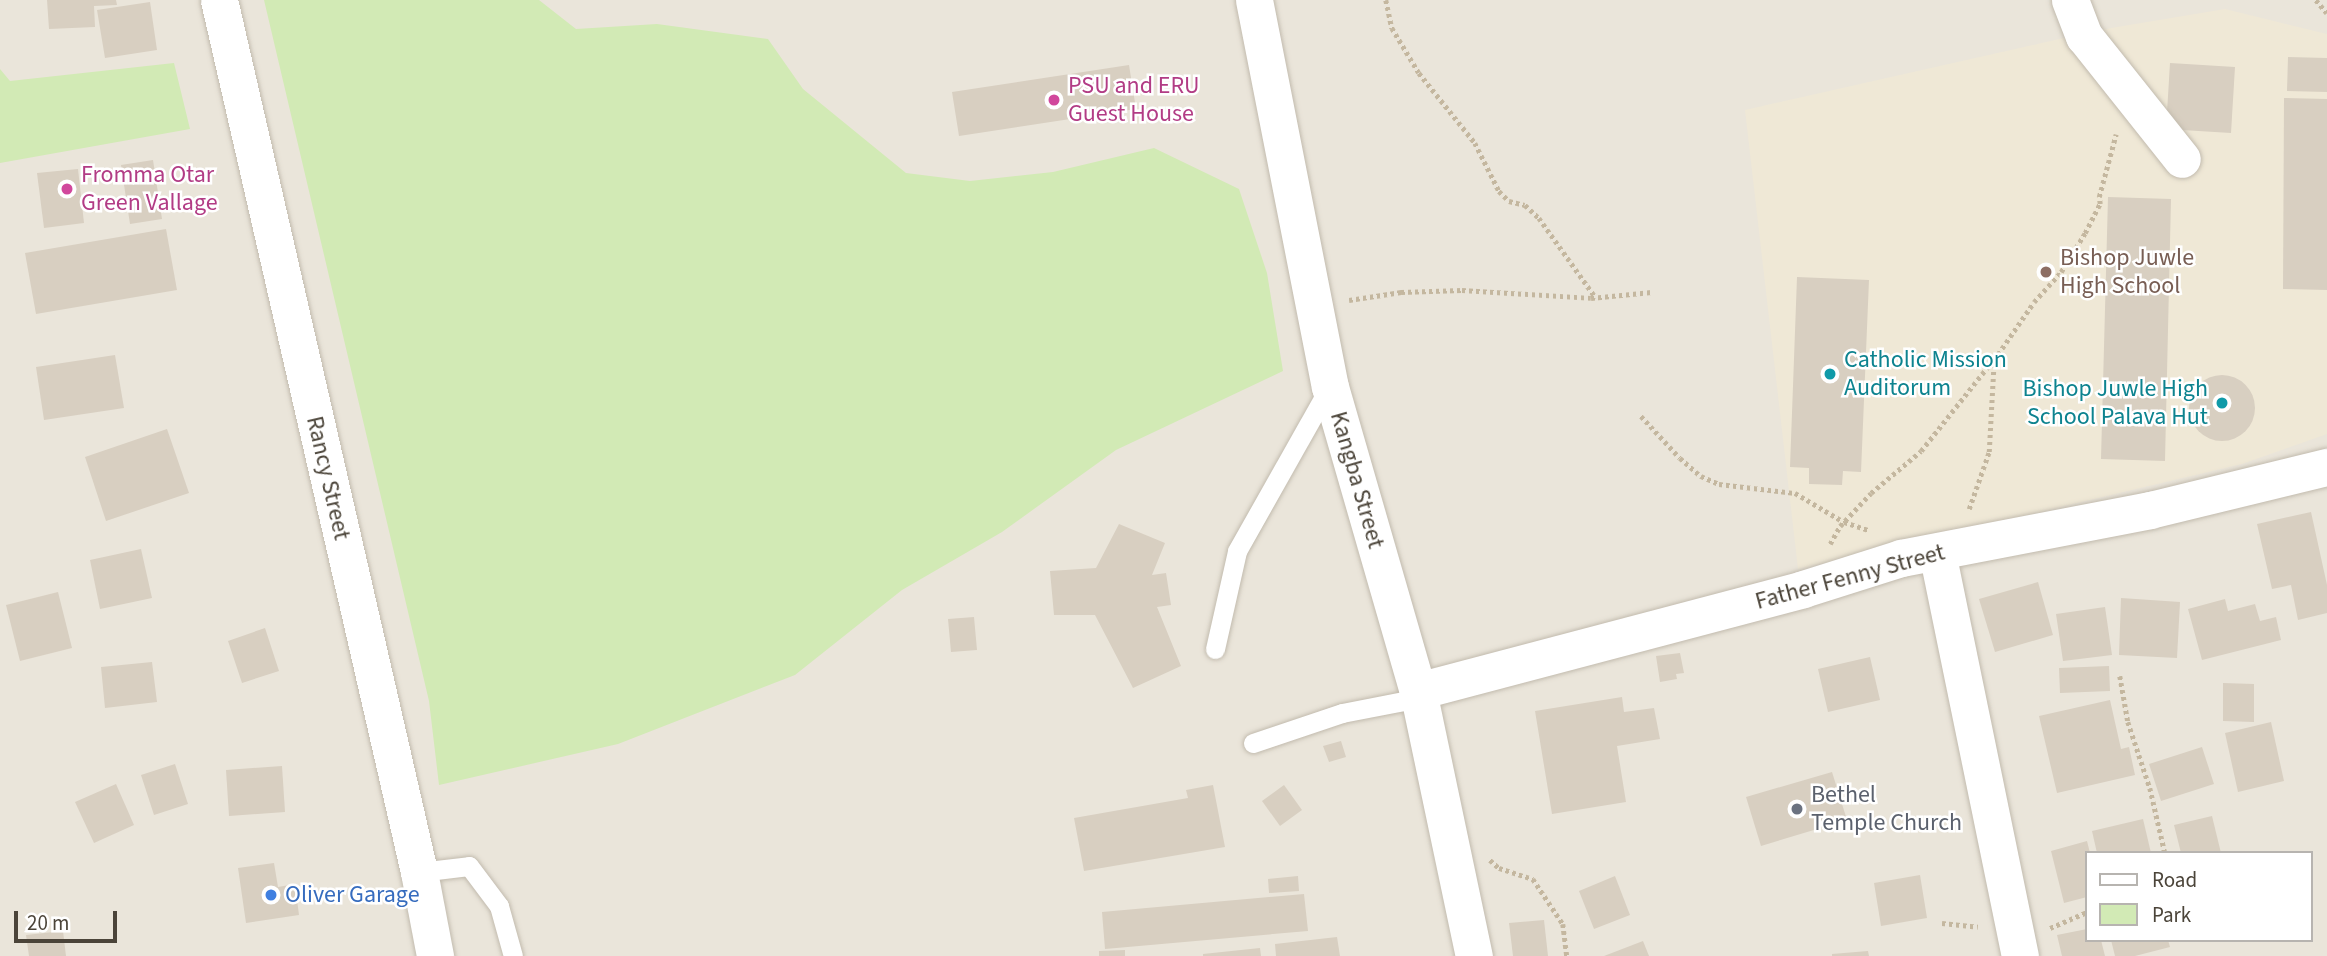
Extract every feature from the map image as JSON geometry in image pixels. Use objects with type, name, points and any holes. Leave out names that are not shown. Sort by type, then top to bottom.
[{"type":"street","name":"Rancy Street","points":[[219,0],[419,872],[435,956]]},
{"type":"street","name":"Kangba Street","points":[[1254,0],[1330,387],[1418,695],[1474,956]]},
{"type":"street","points":[[2070,0],[2084,36],[2182,159]]},
{"type":"street","name":"Father Fenny Street","points":[[1418,695],[1803,589],[1901,558],[2150,510],[2327,467]]},
{"type":"street","points":[[1943,552],[2020,956]]},
{"type":"lane","points":[[1215,649],[1237,551],[1330,387]]},
{"type":"lane","points":[[1252,743],[1342,713],[1418,695]]},
{"type":"lane","points":[[419,872],[469,866],[499,906],[513,956]]},
{"type":"path","points":[[1386,0],[1392,28],[1405,51],[1419,73],[1475,143],[1499,191],[1509,201],[1525,205],[1539,218],[1596,298]]},
{"type":"path","points":[[2316,0],[2327,13]]},
{"type":"path","points":[[1803,589],[1844,522],[1871,494],[1921,451],[1994,360],[2034,302],[2061,272],[2100,204],[2099,197],[2127,90]]},
{"type":"path","points":[[1314,306],[1401,292],[1462,290],[1596,298],[1652,292]]},
{"type":"path","points":[[1943,552],[1976,495],[1989,452],[1994,360]]},
{"type":"path","points":[[1641,416],[1680,458],[1701,476],[1720,484],[1795,493],[1844,522],[1871,530],[1901,558]]},
{"type":"path","points":[[2120,676],[2128,722],[2150,788],[2165,851]]},
{"type":"path","points":[[1445,820],[1499,868],[1533,879],[1563,924],[1567,956]]},
{"type":"shaded area","points":[[0,0],[2327,0],[2327,956],[0,956]]},
{"type":"shaded area","name":"Bishop Juwle High School","points":[[2225,9],[2327,34],[2327,434],[2242,464],[1798,569],[1745,110],[2099,30]]},
{"type":"green space","points":[[264,0],[539,0],[576,29],[657,24],[768,39],[803,89],[906,173],[970,181],[1053,172],[1154,148],[1239,189],[1267,273],[1283,371],[1116,450],[1002,532],[902,590],[795,675],[618,744],[439,785],[429,701]]},
{"type":"green space","points":[[174,63],[190,129],[0,163],[0,69],[10,81]]},
{"type":"building","points":[[47,0],[116,0],[117,5],[94,6],[95,27],[49,29]]},
{"type":"building","points":[[150,2],[157,50],[105,58],[97,10]]},
{"type":"building","points":[[2288,57],[2327,58],[2327,92],[2287,91]]},
{"type":"building","points":[[2170,63],[2235,67],[2231,133],[2166,129]]},
{"type":"building","points":[[1129,65],[1136,109],[959,136],[952,92]]},
{"type":"building","points":[[2284,98],[2327,99],[2327,290],[2283,289]]},
{"type":"building","points":[[153,160],[162,219],[130,224],[121,165]]},
{"type":"building","points":[[78,169],[84,223],[44,228],[37,173]]},
{"type":"building","points":[[2108,197],[2171,199],[2165,461],[2101,459]]},
{"type":"building","points":[[166,229],[177,290],[36,314],[25,253]]},
{"type":"building","name":"Catholic Mission Auditorum","points":[[1797,277],[1869,280],[1861,472],[1843,471],[1842,485],[1809,484],[1809,468],[1790,467]]},
{"type":"building","points":[[115,355],[124,408],[44,420],[36,367]]},
{"type":"building","name":"Bishop Juwle High School Palava Hut","points":[[2222,375],[2235,378],[2245,385],[2252,395],[2255,408],[2252,421],[2245,431],[2235,438],[2222,441],[2209,438],[2199,431],[2192,421],[2189,408],[2192,395],[2199,385],[2209,378]]},
{"type":"building","points":[[167,429],[189,493],[106,521],[85,457]]},
{"type":"building","points":[[2311,512],[2327,585],[2327,613],[2298,620],[2291,585],[2272,589],[2257,524]]},
{"type":"building","points":[[1119,524],[1165,543],[1152,575],[1166,573],[1171,605],[1157,607],[1181,666],[1133,688],[1095,615],[1054,615],[1050,571],[1096,568]]},
{"type":"building","points":[[141,549],[152,598],[100,609],[90,560]]},
{"type":"building","points":[[2038,582],[2053,635],[1995,652],[1979,599]]},
{"type":"building","points":[[58,592],[72,648],[20,661],[6,605]]},
{"type":"building","points":[[2121,598],[2180,602],[2177,658],[2119,655]]},
{"type":"building","points":[[2225,599],[2228,611],[2255,604],[2260,621],[2276,617],[2281,640],[2202,660],[2188,609]]},
{"type":"building","points":[[2105,607],[2112,655],[2063,661],[2056,614]]},
{"type":"building","points":[[974,617],[977,650],[951,652],[948,619]]},
{"type":"building","points":[[265,628],[279,671],[242,683],[228,641]]},
{"type":"building","points":[[1680,653],[1684,673],[1676,674],[1677,679],[1660,682],[1656,656]]},
{"type":"building","points":[[1870,657],[1880,700],[1828,712],[1818,669]]},
{"type":"building","points":[[152,662],[157,702],[105,708],[101,667]]},
{"type":"building","points":[[2109,666],[2110,691],[2060,693],[2059,668]]},
{"type":"building","points":[[2223,683],[2254,684],[2254,722],[2223,721]]},
{"type":"building","points":[[1622,697],[1624,712],[1654,708],[1660,739],[1617,746],[1626,802],[1552,814],[1535,711]]},
{"type":"building","points":[[2110,700],[2121,749],[2129,747],[2135,775],[2057,793],[2039,716]]},
{"type":"building","points":[[2271,722],[2284,781],[2238,792],[2225,733]]},
{"type":"building","points":[[1341,741],[1346,757],[1329,762],[1323,746]]},
{"type":"building","points":[[2202,747],[2214,784],[2161,801],[2149,764]]},
{"type":"building","points":[[175,764],[188,804],[154,815],[141,775]]},
{"type":"building","points":[[282,766],[285,812],[229,816],[226,770]]},
{"type":"building","name":"Bethel Temple Church","points":[[1832,772],[1847,820],[1761,846],[1746,797]]},
{"type":"building","points":[[116,784],[134,825],[94,843],[75,802]]},
{"type":"building","points":[[1213,785],[1225,847],[1084,871],[1074,818],[1188,798],[1186,790]]},
{"type":"building","points":[[1284,785],[1302,810],[1280,826],[1262,801]]},
{"type":"building","points":[[2212,816],[2221,851],[2180,851],[2174,825]]},
{"type":"building","points":[[2143,819],[2151,851],[2097,851],[2092,831]]},
{"type":"building","points":[[2087,841],[2090,851],[2086,851],[2086,897],[2064,903],[2051,851]]},
{"type":"building","points":[[274,863],[278,887],[295,884],[299,915],[246,923],[238,868]]},
{"type":"building","points":[[1920,875],[1927,918],[1881,926],[1874,883]]},
{"type":"building","points":[[1298,876],[1299,891],[1269,893],[1268,879]]},
{"type":"building","points":[[1615,876],[1630,915],[1594,929],[1579,891]]},
{"type":"building","points":[[1304,894],[1308,931],[1105,949],[1102,912]]},
{"type":"building","points":[[1544,920],[1548,956],[1513,956],[1509,923]]},
{"type":"building","points":[[2086,929],[2086,942],[2102,942],[2105,956],[2062,956],[2057,935]]},
{"type":"building","points":[[63,931],[66,956],[29,956],[26,935]]},
{"type":"building","points":[[1337,937],[1340,956],[1276,956],[1275,944]]},
{"type":"building","points":[[1643,941],[1649,956],[1604,956]]},
{"type":"building","points":[[2112,942],[2169,942],[2170,947],[2135,956],[2115,956]]},
{"type":"building","points":[[1260,948],[1261,956],[1203,956],[1203,954]]},
{"type":"building","points":[[1125,950],[1125,956],[1099,956],[1099,951]]},
{"type":"building","points":[[1868,951],[1869,956],[1832,956],[1832,954]]},
{"type":"place","name":"PSU and ERU Guest House","points":[[1054,100]]},
{"type":"place","name":"Fromma Otar Green Vallage","points":[[67,189]]},
{"type":"place","name":"Bishop Juwle High School","points":[[2046,272]]},
{"type":"place","name":"Catholic Mission Auditorum","points":[[1830,374]]},
{"type":"place","name":"Bishop Juwle High School Palava Hut","points":[[2222,403]]},
{"type":"place","name":"Bethel Temple Church","points":[[1797,809]]},
{"type":"place","name":"Oliver Garage","points":[[271,895]]}]
